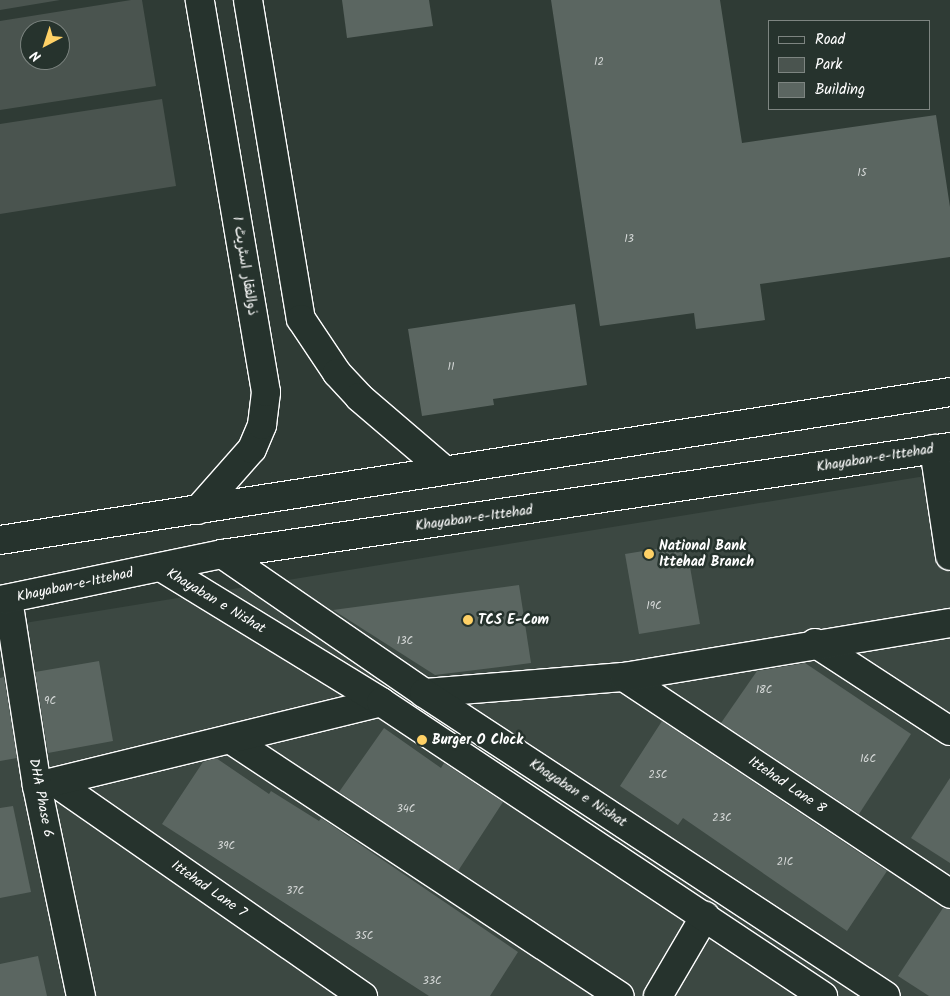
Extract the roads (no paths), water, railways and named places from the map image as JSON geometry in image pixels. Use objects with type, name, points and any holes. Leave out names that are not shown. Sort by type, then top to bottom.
[{"type":"street","name":"ذوالفقار اسٹریٹ 1","points":[[198,510],[252,449],[262,425],[266,399],[200,0]]},
{"type":"street","points":[[248,0],[259,81],[301,319],[337,373],[359,397],[443,469]]},
{"type":"street","points":[[215,88],[259,81]]},
{"type":"street","points":[[0,540],[198,510],[443,469],[950,392]]},
{"type":"street","points":[[942,448],[950,556]]},
{"type":"street","name":"Khayaban-e-Ittehad","points":[[4,599],[222,554],[942,448]]},
{"type":"street","name":"Khayaban e Nishat","points":[[222,554],[424,693],[886,996]]},
{"type":"street","name":"Khayaban e Nishat","points":[[161,567],[381,702],[706,916],[823,996]]},
{"type":"street","name":"DHA Phase 6","points":[[4,599],[47,784],[81,996]]},
{"type":"street","points":[[424,693],[624,677],[815,643],[950,623]]},
{"type":"street","points":[[815,643],[950,731]]},
{"type":"street","name":"Ittehad Lane 8","points":[[624,677],[950,894]]},
{"type":"street","points":[[47,784],[233,741],[381,702]]},
{"type":"street","points":[[233,741],[619,996]]},
{"type":"street","name":"Ittehad Lane 7","points":[[47,784],[363,996]]},
{"type":"street","points":[[658,996],[706,916]]},
{"type":"place","name":"National Bank Ittehad Branch","points":[[649,554]]},
{"type":"place","name":"TCS E-Com","points":[[468,620]]},
{"type":"place","name":"Burger O Clock","points":[[422,740]]}]
